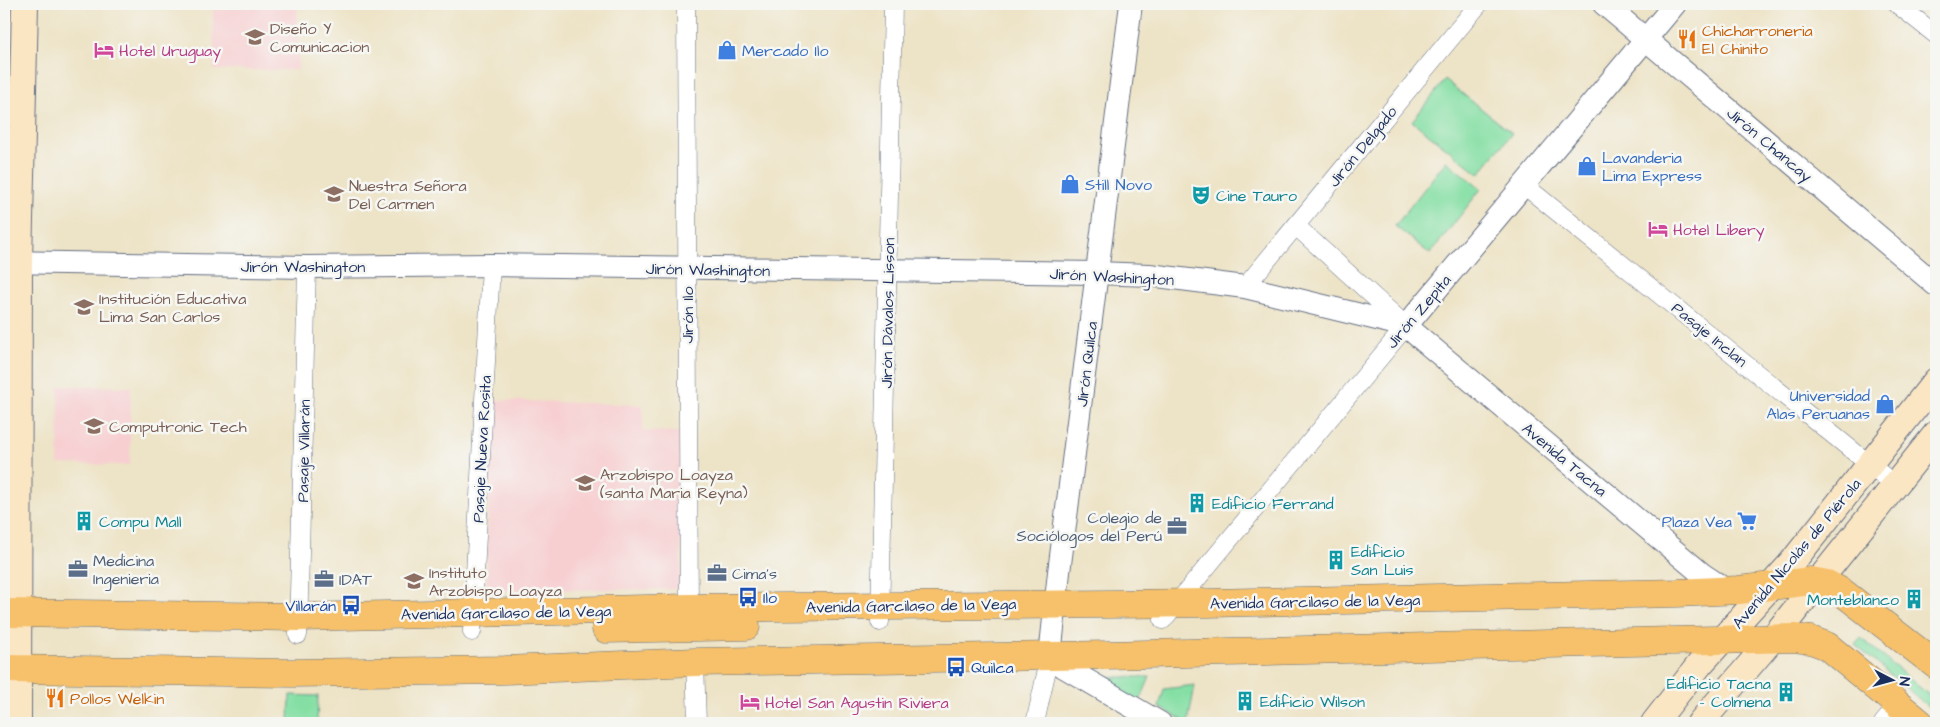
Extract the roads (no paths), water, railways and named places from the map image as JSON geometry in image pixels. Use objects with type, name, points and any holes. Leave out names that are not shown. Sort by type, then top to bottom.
[{"type":"main road","points":[[18,723],[11,669],[11,262],[13,98],[24,4]]},
{"type":"main road","name":"Avenida Nicolás de Piérola","points":[[1654,723],[1722,640],[1764,595],[1936,381]]},
{"type":"main road","name":"Avenida Nicolás de Piérola","points":[[1700,723],[1773,638],[1936,434]]},
{"type":"main road","points":[[1811,590],[1831,585],[1936,666]]},
{"type":"main road","name":"Avenida Garcilaso de la Vega","points":[[1170,612],[1726,590],[1764,595]]},
{"type":"main road","points":[[1811,590],[1887,642],[1936,682]]},
{"type":"main road","name":"Avenida Garcilaso de la Vega","points":[[11,622],[299,626],[1055,611],[1170,612],[1723,606],[1764,595],[1811,590]]},
{"type":"main road","points":[[11,669],[316,673],[506,670],[695,662],[1050,656],[1773,638],[1811,640],[1827,646],[1891,714],[1920,723]]},
{"type":"street","name":"Jirón Ilo","points":[[686,4],[689,617]]},
{"type":"street","name":"Jirón Dávalos Lisson","points":[[880,614],[893,4]]},
{"type":"street","name":"Jirón Quilca","points":[[1035,723],[1050,656],[1131,4]]},
{"type":"street","name":"Jirón Delgado","points":[[1245,287],[1479,4]]},
{"type":"street","name":"Jirón Chancay","points":[[1604,4],[1936,285]]},
{"type":"street","name":"Jirón Zepita","points":[[1170,612],[1675,4]]},
{"type":"street","points":[[1898,4],[1936,35]]},
{"type":"street","name":"Pasaje Inclan","points":[[1524,185],[1895,485]]},
{"type":"street","points":[[1296,226],[1406,326]]},
{"type":"street","name":"Jirón Washington","points":[[11,262],[307,267],[491,265],[1149,275],[1245,287],[1406,326]]},
{"type":"street","name":"Pasaje Nueva Rosita","points":[[472,623],[491,265]]},
{"type":"street","name":"Pasaje Villarán","points":[[299,626],[307,267]]},
{"type":"street","name":"Avenida Tacna","points":[[1406,326],[1695,568],[1726,590]]},
{"type":"street","points":[[1050,656],[1064,667],[1160,723]]},
{"type":"street","points":[[695,662],[697,723]]},
{"type":"place","name":"Diseño Y Comunicacion","points":[[255,37]]},
{"type":"place","name":"Chicharroneria El Chinito","points":[[1687,39]]},
{"type":"place","name":"Hotel Uruguay","points":[[104,50]]},
{"type":"place","name":"Mercado Ilo","points":[[727,50]]},
{"type":"place","name":"Lavanderia Lima Express","points":[[1587,166]]},
{"type":"place","name":"Still Novo","points":[[1070,184]]},
{"type":"place","name":"Nuestra Señora Del Carmen","points":[[334,194]]},
{"type":"place","name":"Cine Tauro","points":[[1201,195]]},
{"type":"place","name":"Hotel Libery","points":[[1658,229]]},
{"type":"place","name":"Institución Educativa Lima San Carlos","points":[[84,307]]},
{"type":"place","name":"Universidad Alas Peruanas","points":[[1885,404]]},
{"type":"place","name":"Computronic Tech","points":[[94,426]]},
{"type":"place","name":"Arzobispo Loayza (santa Maria Reyna)","points":[[585,483]]},
{"type":"place","name":"Edificio Ferrand","points":[[1197,503]]},
{"type":"place","name":"Compu Mall","points":[[84,521]]},
{"type":"place","name":"Plaza Vea","points":[[1747,521]]},
{"type":"place","name":"Colegio de Sociólogos del Perú","points":[[1177,526]]},
{"type":"place","name":"Edificio San Luis","points":[[1336,560]]},
{"type":"place","name":"Medicina Ingenieria","points":[[78,569]]},
{"type":"place","name":"Cima's","points":[[717,573]]},
{"type":"place","name":"IDAT","points":[[324,579]]},
{"type":"place","name":"Instituto Arzobispo Loayza","points":[[414,581]]},
{"type":"place","name":"Ilo","points":[[748,597]]},
{"type":"place","name":"Monteblanco","points":[[1914,599]]},
{"type":"place","name":"Villarán","points":[[351,605]]},
{"type":"place","name":"Quilca","points":[[956,667]]},
{"type":"place","name":"Edificio Tacna - Colmena","points":[[1786,692]]},
{"type":"place","name":"Pollos Welkin","points":[[55,698]]},
{"type":"place","name":"Edificio Wilson","points":[[1245,701]]},
{"type":"place","name":"Hotel San Agustin Riviera","points":[[750,702]]}]
